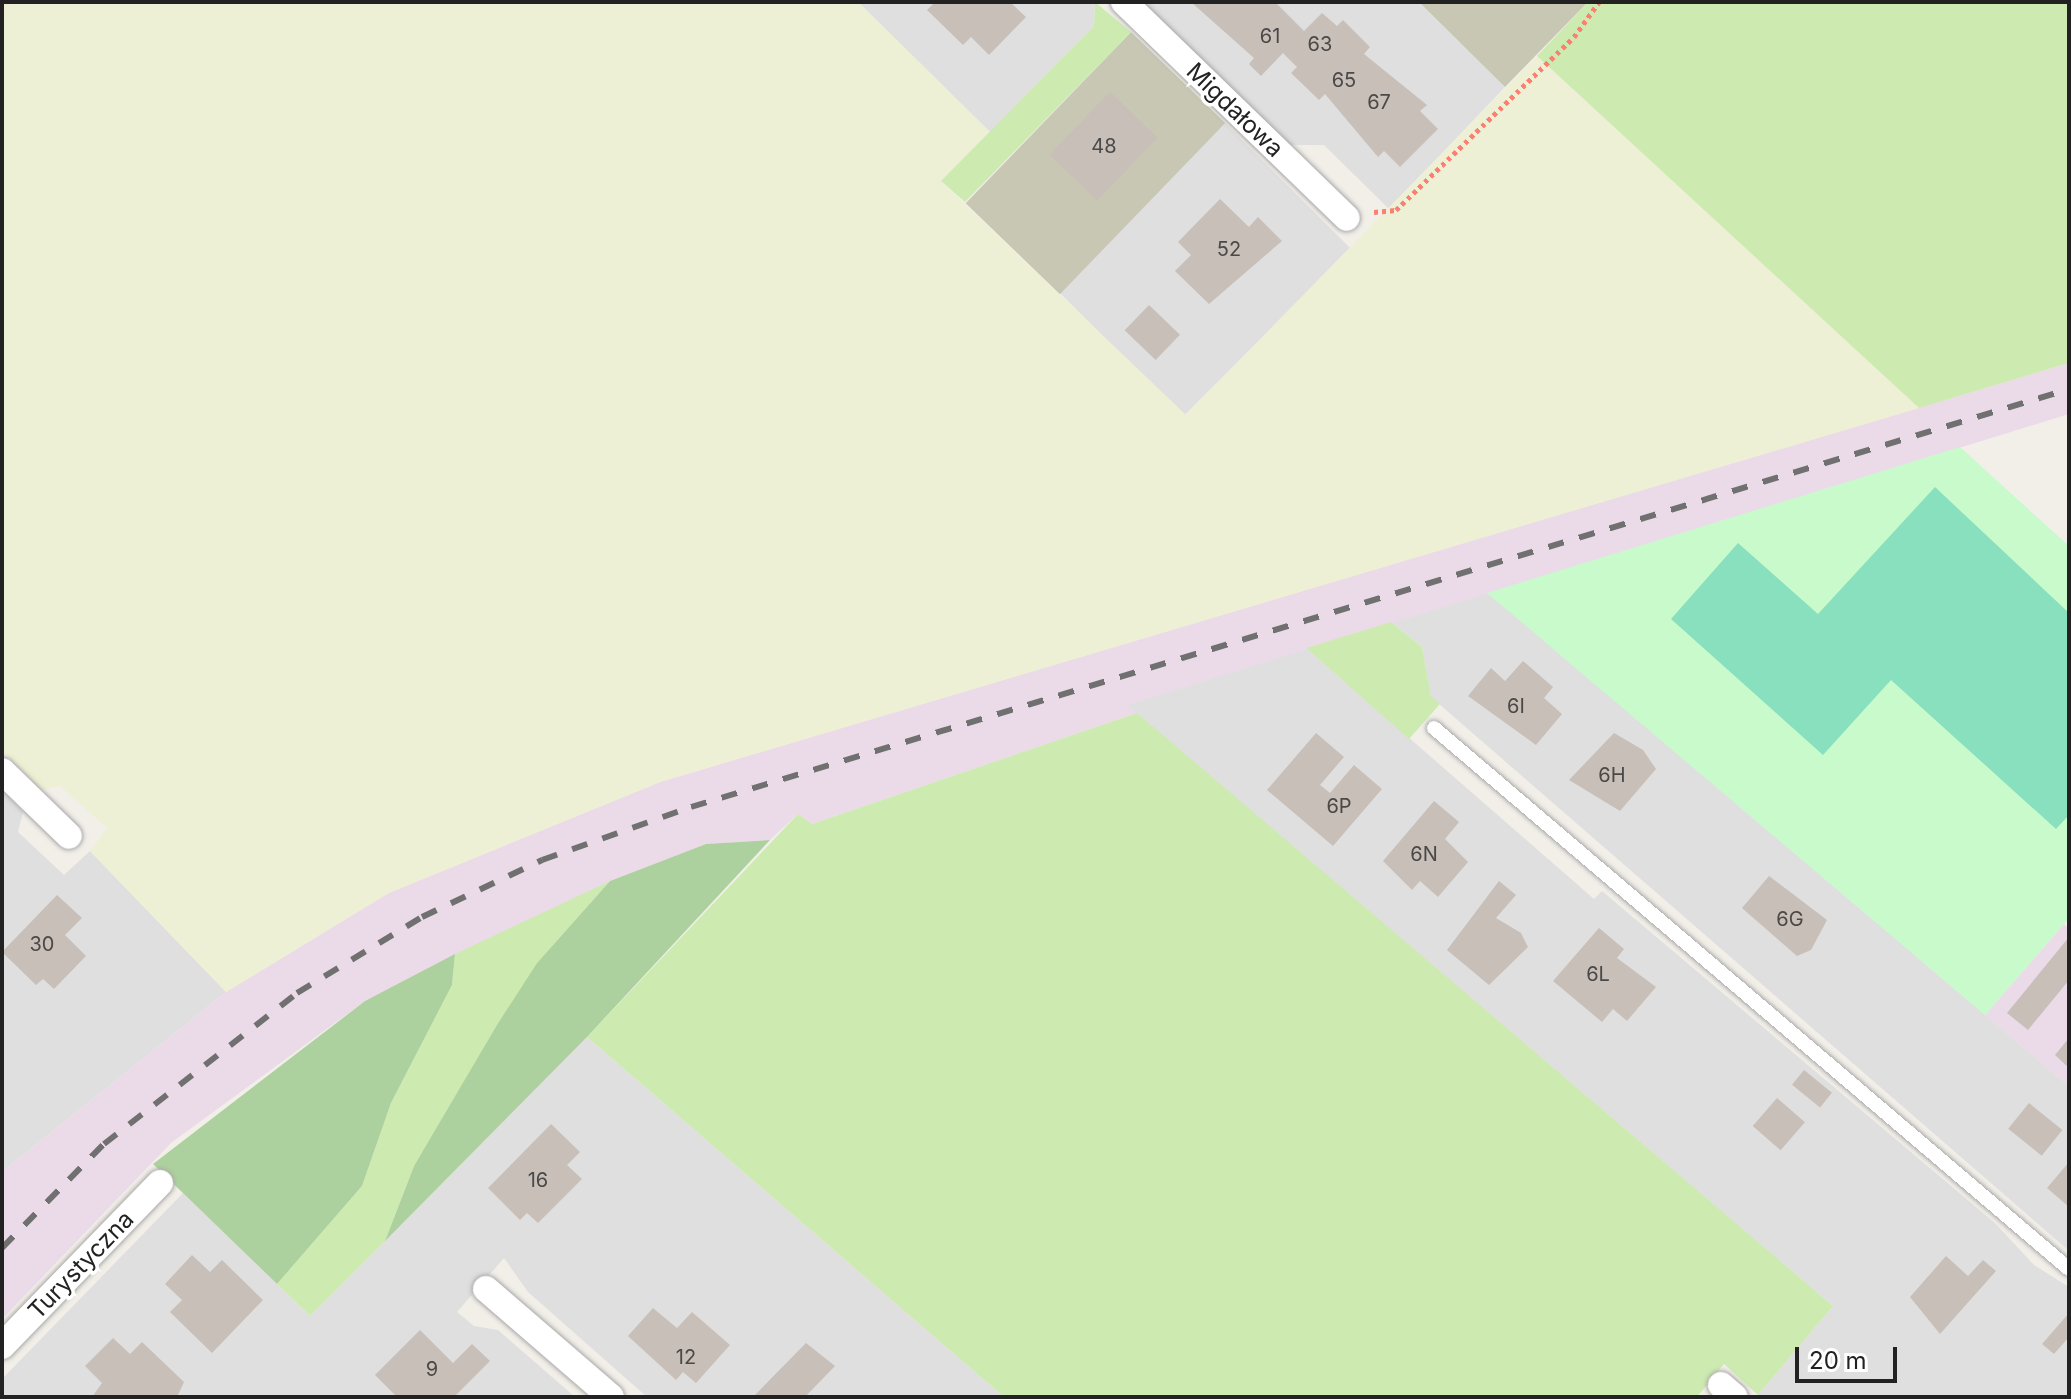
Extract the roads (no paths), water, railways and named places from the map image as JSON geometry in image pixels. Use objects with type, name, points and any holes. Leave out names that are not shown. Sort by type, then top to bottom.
[{"type":"street","name":"Migdałowa","points":[[1124,2],[1341,213]]},
{"type":"street","points":[[2,771],[69,836]]},
{"type":"street","name":"Turystyczna","points":[[2,1346],[160,1183]]},
{"type":"street","points":[[486,1289],[611,1397]]},
{"type":"lane","points":[[1434,728],[2069,1269]]},
{"type":"railway","points":[[2,1248],[104,1144],[297,993],[422,917],[542,860],[691,807],[2069,389]]}]
